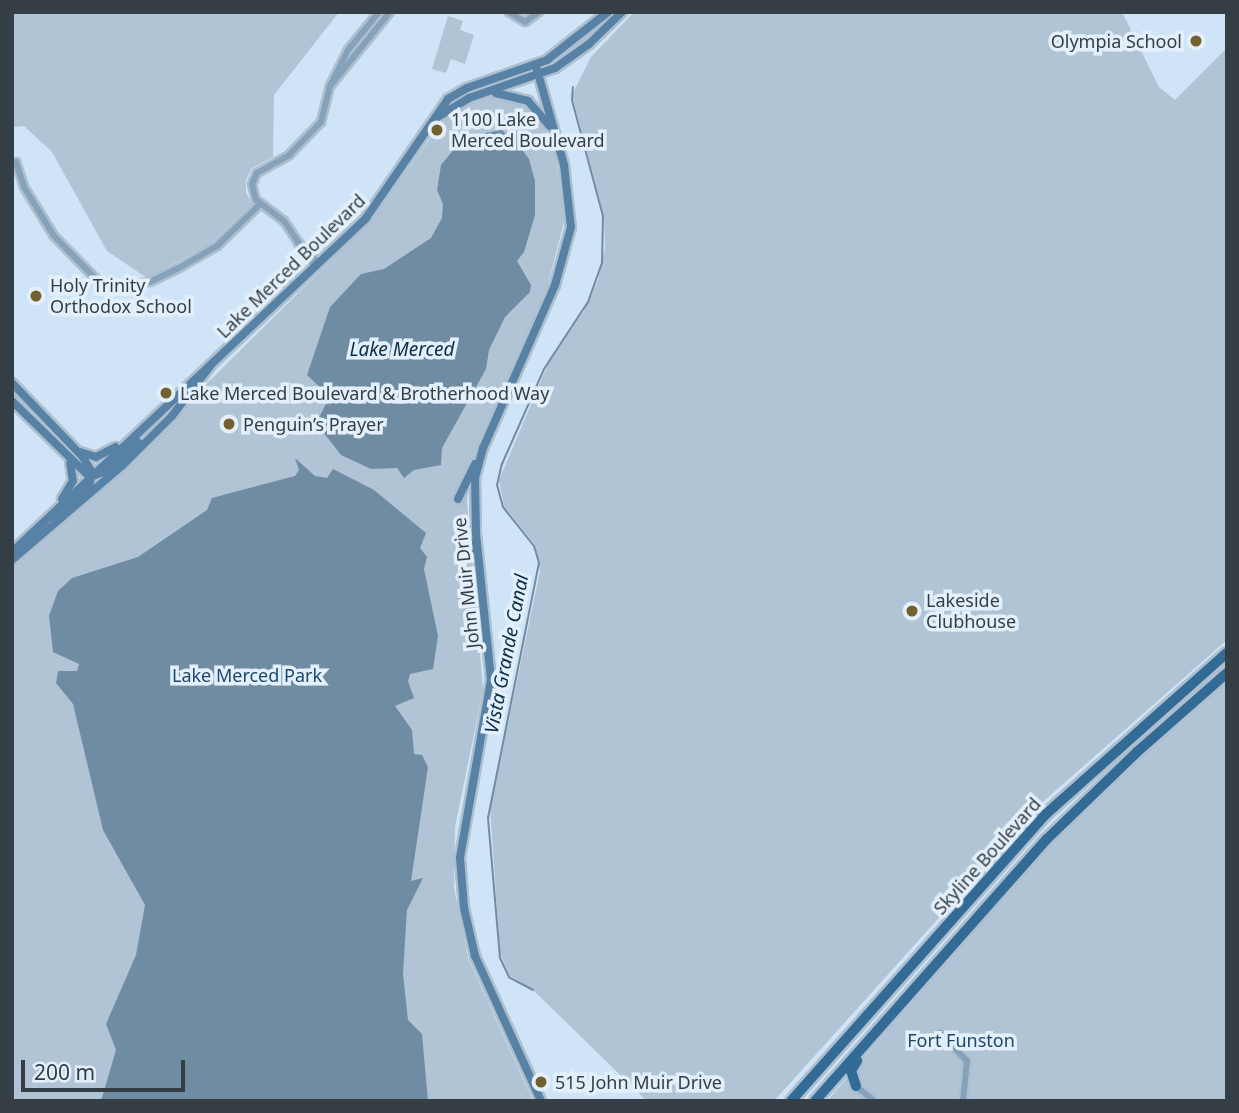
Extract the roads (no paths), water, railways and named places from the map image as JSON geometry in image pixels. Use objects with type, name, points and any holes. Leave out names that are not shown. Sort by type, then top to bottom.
[{"type":"main road","name":"Lake Merced Boulevard","points":[[12,560],[123,465],[203,379],[212,365],[377,204],[448,99],[461,90],[536,66],[572,44],[608,12]]},
{"type":"main road","name":"Lake Merced Boulevard","points":[[436,118],[486,93],[540,75],[580,52],[622,12]]},
{"type":"main road","name":"John Muir Drive","points":[[536,66],[570,199],[567,246],[548,303],[480,456],[474,493],[491,680],[462,828],[462,898],[478,965],[541,1101]]},
{"type":"main road","points":[[486,93],[508,93],[528,101],[544,116],[556,139]]},
{"type":"main road","name":"Lake Merced Boulevard","points":[[12,552],[196,374],[212,365]]},
{"type":"main road","points":[[92,476],[114,466],[203,379]]},
{"type":"main road","points":[[12,383],[70,444],[92,476],[89,488],[32,545]]},
{"type":"main road","points":[[12,401],[62,452],[92,476]]},
{"type":"main road","points":[[70,444],[96,457],[131,439]]},
{"type":"main road","points":[[41,524],[72,484],[73,470],[62,452]]},
{"type":"main road","points":[[458,499],[480,456]]},
{"type":"main road","points":[[461,532],[478,552]]},
{"type":"main road","name":"Skyline Boulevard","points":[[791,1101],[1040,821],[1112,751],[1227,653]]},
{"type":"main road","name":"Skyline Boulevard","points":[[815,1101],[1059,826],[1227,674]]},
{"type":"main road","points":[[815,1101],[841,1083],[856,1086],[851,1071],[881,1026]]},
{"type":"street","points":[[317,265],[297,242],[284,221],[259,205],[252,192],[255,177],[289,155],[321,122],[330,86],[348,50],[379,12]]},
{"type":"street","points":[[330,86],[390,12]]},
{"type":"street","points":[[509,12],[525,22],[539,12]]},
{"type":"street","points":[[16,162],[24,187],[54,236],[99,282],[110,287],[125,281],[150,282],[179,268],[217,246],[259,205]]},
{"type":"street","points":[[940,1033],[967,1061],[963,1101]]},
{"type":"street","points":[[856,1086],[874,1101]]},
{"type":"water","name":"Lake Merced","points":[[502,130],[510,138],[517,130],[518,144],[529,159],[535,181],[535,215],[524,252],[517,261],[531,285],[530,292],[505,317],[489,350],[486,369],[442,448],[441,465],[414,470],[404,478],[397,468],[371,469],[341,455],[316,423],[327,402],[326,393],[307,375],[330,307],[361,274],[384,269],[431,238],[442,218],[443,204],[437,190],[441,165],[464,137]]},
{"type":"water","points":[[295,458],[315,476],[327,478],[333,469],[374,490],[426,533],[420,548],[427,557],[424,569],[438,636],[433,669],[410,674],[408,681],[414,698],[395,706],[412,730],[414,754],[422,755],[428,767],[411,881],[423,878],[407,910],[403,974],[408,1020],[422,1034],[428,1101],[101,1101],[116,1050],[106,1024],[136,955],[145,905],[103,830],[73,704],[56,683],[58,671],[77,671],[79,664],[53,652],[49,616],[58,591],[72,578],[138,557],[207,510],[212,498],[295,476],[299,470]]},
{"type":"waterway","name":"Vista Grande Canal","points":[[533,990],[509,977],[500,958],[488,818],[539,563],[534,546],[503,507],[497,485],[502,464],[544,369],[588,302],[602,263],[603,216],[572,100],[573,87]]},
{"type":"place","name":"Olympia School","points":[[1196,41]]},
{"type":"place","name":"1100 Lake Merced Boulevard","points":[[437,130]]},
{"type":"place","name":"Holy Trinity Orthodox School","points":[[36,296]]},
{"type":"place","name":"Lake Merced Boulevard & Brotherhood Way","points":[[166,393]]},
{"type":"place","name":"Penguin’s Prayer","points":[[229,424]]},
{"type":"place","name":"Lakeside Clubhouse","points":[[912,611]]},
{"type":"place","name":"515 John Muir Drive","points":[[541,1082]]},
{"type":"park label","name":"Lake Merced Park","points":[[247,675]]},
{"type":"park label","name":"Fort Funston","points":[[961,1040]]}]
